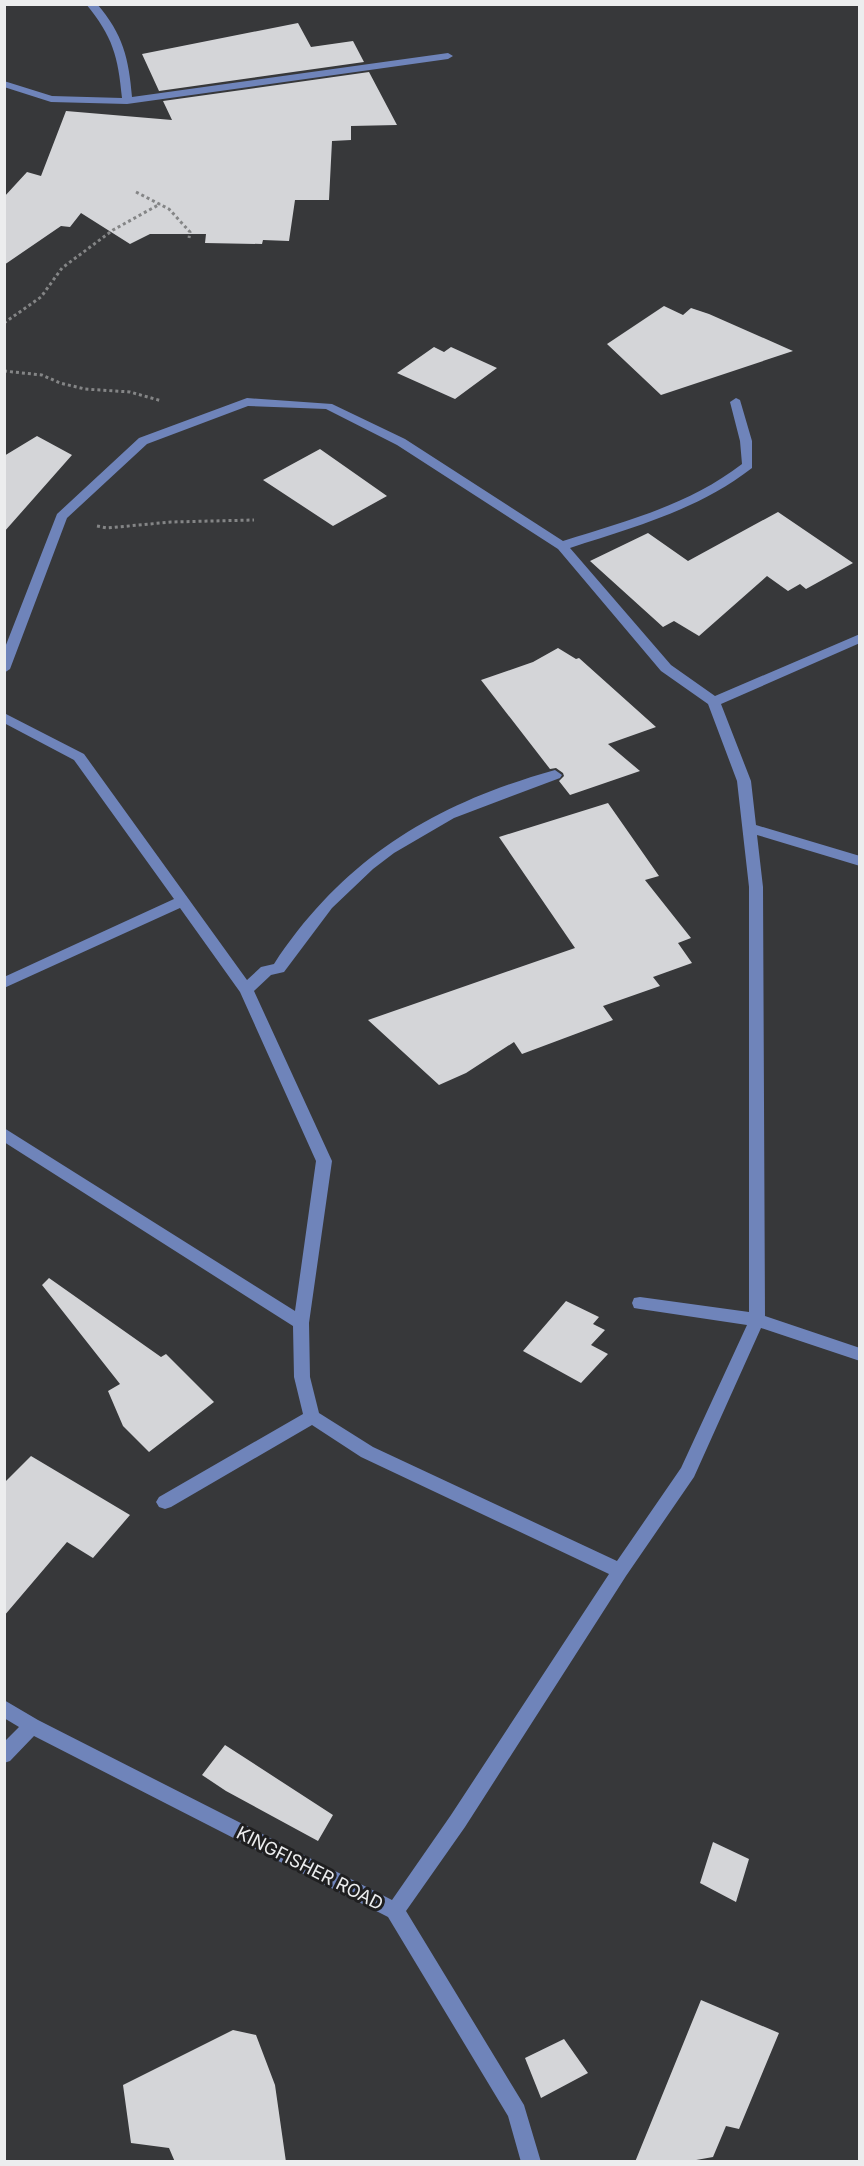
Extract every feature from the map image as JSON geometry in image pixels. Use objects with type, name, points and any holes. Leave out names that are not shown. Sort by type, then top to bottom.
[{"type":"street","points":[[91,4],[106,21],[124,63],[127,101]]},
{"type":"street","points":[[4,84],[51,99],[127,101],[448,56]]},
{"type":"street","points":[[4,669],[61,517],[143,441],[247,402],[328,406],[401,442],[562,546],[666,668],[714,702],[744,781],[756,887],[757,1320],[688,1472],[620,1571],[458,1821],[395,1911]]},
{"type":"street","points":[[562,546],[675,509],[722,485],[748,465],[746,441],[736,402]]},
{"type":"street","points":[[714,702],[860,638]]},
{"type":"street","points":[[4,717],[79,757],[183,901],[246,990],[324,1161],[302,1323],[302,1377],[312,1417],[367,1452],[620,1571]]},
{"type":"street","points":[[246,990],[266,971],[279,968],[296,939],[357,876],[393,845],[436,821],[555,776]]},
{"type":"street","points":[[749,828],[860,861]]},
{"type":"street","points":[[4,983],[183,901]]},
{"type":"street","points":[[4,1134],[302,1323]]},
{"type":"street","points":[[640,1303],[757,1320],[860,1355]]},
{"type":"street","points":[[165,1502],[312,1417]]},
{"type":"street","name":"KINGFISHER ROAD","points":[[4,1708],[32,1726],[395,1911],[516,2112],[531,2162]]},
{"type":"street","points":[[4,1755],[32,1726]]},
{"type":"path","points":[[136,192],[160,204],[179,219],[190,232],[189,238]]},
{"type":"path","points":[[4,323],[41,297],[62,268],[103,239],[106,233],[146,215],[160,204]]},
{"type":"path","points":[[4,371],[42,375],[60,383],[85,389],[130,392],[205,418]]},
{"type":"path","points":[[61,517],[107,528],[171,522],[254,520]]},
{"type":"building","points":[[298,23],[311,47],[353,41],[364,62],[159,91],[142,54]]},
{"type":"building","points":[[369,72],[397,125],[351,126],[351,140],[332,141],[329,200],[295,200],[289,241],[263,240],[262,244],[205,243],[206,234],[150,234],[130,244],[81,213],[70,227],[61,226],[4,265],[4,197],[27,172],[41,176],[66,111],[172,120],[163,101]]},
{"type":"building","points":[[664,306],[683,315],[691,308],[709,314],[793,351],[661,395],[607,344]]},
{"type":"building","points":[[434,347],[444,352],[451,347],[497,368],[455,399],[397,373]]},
{"type":"building","points":[[37,436],[72,455],[4,532],[4,456]]},
{"type":"building","points":[[320,449],[387,496],[333,526],[263,480]]},
{"type":"building","points":[[778,512],[853,563],[806,589],[800,584],[788,591],[767,576],[699,636],[674,621],[663,627],[590,561],[648,533],[688,561]]},
{"type":"building","points":[[558,648],[576,659],[579,658],[656,727],[608,744],[640,771],[570,795],[559,781],[564,776],[563,773],[556,768],[550,769],[481,680],[533,662]]},
{"type":"building","points":[[608,803],[659,876],[645,880],[691,938],[678,943],[692,963],[653,977],[660,986],[603,1006],[613,1020],[522,1054],[514,1042],[466,1073],[439,1085],[368,1020],[575,948],[499,837]]},
{"type":"building","points":[[49,1278],[161,1357],[166,1354],[214,1402],[149,1452],[123,1426],[108,1391],[120,1384],[42,1285]]},
{"type":"building","points":[[566,1301],[599,1317],[593,1324],[605,1330],[591,1345],[608,1354],[581,1383],[523,1351]]},
{"type":"building","points":[[31,1456],[130,1515],[93,1558],[67,1542],[4,1616],[4,1483]]},
{"type":"building","points":[[225,1745],[333,1815],[318,1841],[226,1791],[202,1775]]},
{"type":"building","points":[[713,1842],[749,1859],[736,1902],[700,1883]]},
{"type":"building","points":[[701,2000],[779,2033],[739,2129],[726,2126],[713,2157],[685,2162],[635,2162]]},
{"type":"building","points":[[233,2030],[256,2035],[275,2085],[286,2162],[175,2162],[169,2148],[131,2143],[123,2085]]},
{"type":"building","points":[[564,2039],[588,2073],[541,2098],[525,2058]]}]
